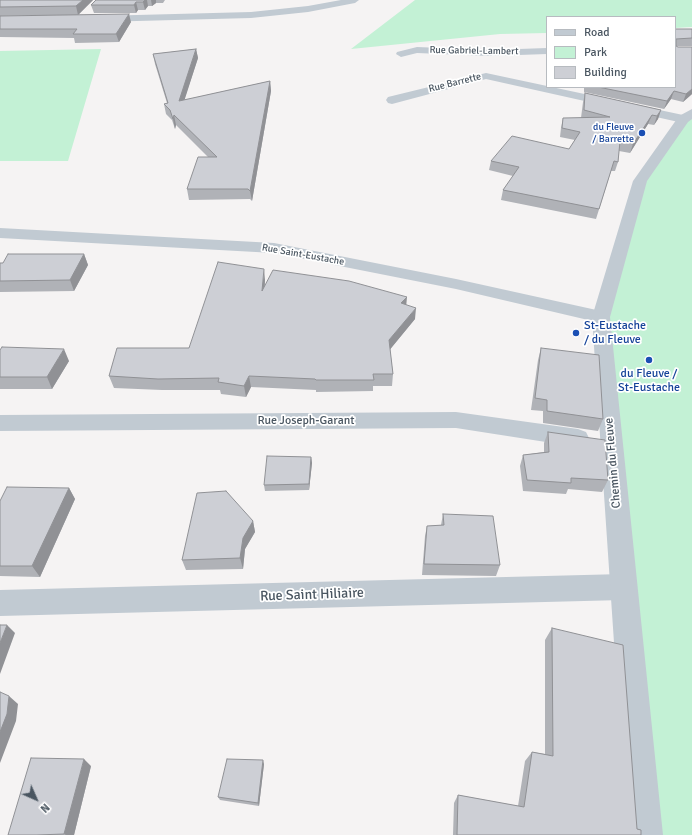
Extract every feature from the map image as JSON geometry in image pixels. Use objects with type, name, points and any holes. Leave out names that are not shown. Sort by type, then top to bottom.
[{"type":"street","points":[[88,19],[250,15],[308,9],[355,0]]},
{"type":"street","name":"Rue Gabriel-Lambert","points":[[401,54],[417,50],[488,64],[546,51]]},
{"type":"street","name":"Rue Barrette","points":[[392,100],[488,64],[546,79]]},
{"type":"street","name":"Rue Barrette","points":[[580,88],[688,116]]},
{"type":"street","name":"Chemin du Fleuve","points":[[645,835],[601,317],[640,181],[688,116]]},
{"type":"street","name":"Rue Saint-Eustache","points":[[0,233],[274,248],[456,284],[601,317]]},
{"type":"street","name":"Rue Joseph-Garant","points":[[0,423],[456,420],[611,443]]},
{"type":"street","name":"Rue Saint Hiliaire","points":[[0,603],[623,587]]},
{"type":"green space","points":[[415,0],[692,0],[692,27],[676,28],[676,16],[546,16],[546,33],[500,34],[351,49]]},
{"type":"green space","points":[[101,49],[68,161],[0,161],[0,51]]},
{"type":"green space","points":[[692,113],[692,835],[645,835],[601,317],[640,181]]},
{"type":"building","points":[[0,0],[83,0],[76,6],[0,7]]},
{"type":"building","points":[[96,0],[145,0],[143,2],[136,2],[134,5],[91,5]]},
{"type":"building","points":[[129,14],[116,34],[73,34],[77,29],[0,29],[0,16]]},
{"type":"building","points":[[676,29],[692,29],[692,38],[676,39]]},
{"type":"building","points":[[676,46],[692,47],[692,89],[686,94],[674,91],[667,101],[603,88],[676,88]]},
{"type":"building","points":[[196,49],[179,101],[270,81],[250,191],[248,189],[187,189],[198,157],[217,157],[174,115],[173,119],[170,110],[164,104],[168,103],[153,54]]},
{"type":"building","points":[[585,93],[661,110],[657,116],[652,115],[633,144],[620,141],[618,162],[614,161],[599,209],[503,190],[519,167],[491,161],[512,136],[569,149],[580,132],[562,128],[563,118],[610,117],[584,110]]},
{"type":"building","points":[[8,254],[84,254],[70,280],[0,281],[0,263],[3,263]]},
{"type":"building","points":[[218,262],[264,269],[262,291],[273,270],[349,281],[407,297],[401,303],[416,308],[389,340],[393,374],[373,374],[374,380],[316,380],[249,376],[244,386],[218,382],[219,378],[158,379],[109,376],[117,348],[189,348]]},
{"type":"building","points":[[2,347],[64,349],[47,377],[0,377],[0,350]]},
{"type":"building","points":[[541,348],[599,355],[603,419],[547,411],[547,400],[535,398]]},
{"type":"building","points":[[548,432],[605,440],[608,480],[571,478],[571,483],[527,480],[523,455],[549,452]]},
{"type":"building","points":[[267,456],[311,457],[309,484],[264,485]]},
{"type":"building","points":[[7,487],[69,488],[32,566],[0,566],[0,501]]},
{"type":"building","points":[[226,491],[253,521],[243,538],[240,558],[182,560],[197,493]]},
{"type":"building","points":[[443,514],[493,516],[500,565],[424,564],[427,526],[444,525]]},
{"type":"building","points":[[0,625],[7,625],[0,643]]},
{"type":"building","points":[[552,628],[623,645],[637,829],[641,830],[641,835],[457,835],[458,795],[524,807],[532,752],[553,756]]},
{"type":"building","points":[[0,692],[9,696],[7,714],[0,732]]},
{"type":"building","points":[[31,758],[84,759],[64,834],[8,835]]},
{"type":"building","points":[[227,759],[263,760],[258,803],[218,797]]},
{"type":"place","name":"du Fleuve / Barrette","points":[[642,133]]},
{"type":"place","name":"St-Eustache / du Fleuve","points":[[576,333]]},
{"type":"place","name":"du Fleuve / St-Eustache","points":[[649,360]]}]
